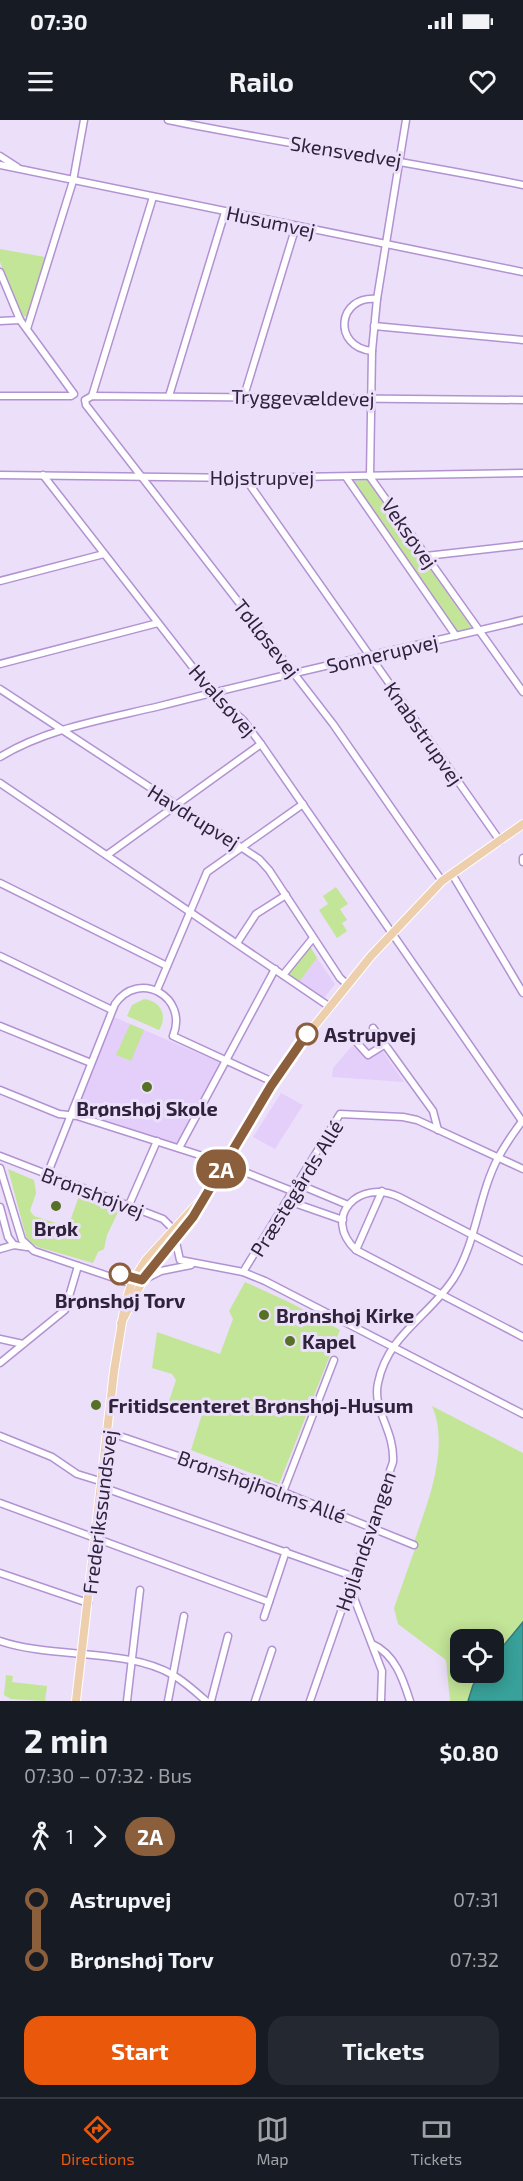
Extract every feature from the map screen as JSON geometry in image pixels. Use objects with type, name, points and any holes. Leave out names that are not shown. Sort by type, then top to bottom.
[{"type":"main road","name":"Frederikssundsvej","points":[[121,1323],[142,1280],[193,1217],[290,1056],[392,933],[442,881],[523,824]]},
{"type":"main road","name":"Frederikssundsvej","points":[[76,1701],[121,1323],[132,1282],[146,1260],[208,1191]]},
{"type":"street","points":[[27,329],[73,181],[84,120]]},
{"type":"street","name":"Skensvedvej","points":[[168,120],[250,136],[399,159],[523,184]]},
{"type":"street","name":"Veksøvej","points":[[406,120],[374,326],[370,477],[523,692]]},
{"type":"street","name":"Husumvej","points":[[0,156],[20,169]]},
{"type":"street","name":"Husumvej","points":[[0,165],[523,272]]},
{"type":"street","points":[[92,396],[153,197]]},
{"type":"street","points":[[169,396],[225,212]]},
{"type":"street","points":[[244,396],[296,226]]},
{"type":"street","points":[[0,272],[20,320],[74,394],[71,396],[0,396]]},
{"type":"street","points":[[372,351],[356,346],[350,340],[344,324],[346,316],[355,303],[377,299]]},
{"type":"street","points":[[0,321],[20,320]]},
{"type":"street","points":[[374,326],[523,340]]},
{"type":"street","name":"Tryggevældevej","points":[[85,400],[92,396],[523,400]]},
{"type":"street","name":"Tølløsevej","points":[[85,400],[86,405],[140,476],[294,673],[442,881]]},
{"type":"street","name":"Højstrupvej","points":[[0,475],[246,478],[523,473]]},
{"type":"street","name":"Hvalsøvej","points":[[43,475],[212,692],[243,720],[261,744],[522,1121]]},
{"type":"street","name":"Veksøvej","points":[[346,477],[456,636]]},
{"type":"street","name":"Knabstrupvej","points":[[246,478],[500,841]]},
{"type":"street","points":[[426,556],[523,545]]},
{"type":"street","points":[[0,581],[104,554]]},
{"type":"street","name":"Sonnerupvej","points":[[0,757],[15,748],[61,731],[212,692],[523,620]]},
{"type":"street","points":[[0,664],[158,623]]},
{"type":"street","name":"Havdrupvej","points":[[0,689],[61,731],[243,847],[269,870],[340,978],[348,985]]},
{"type":"street","points":[[107,855],[261,744]]},
{"type":"street","points":[[0,783],[330,1007]]},
{"type":"street","points":[[157,990],[207,872],[303,804]]},
{"type":"street","points":[[452,874],[523,993]]},
{"type":"street","points":[[0,883],[167,966]]},
{"type":"street","points":[[237,943],[256,914],[286,896]]},
{"type":"street","points":[[283,975],[314,938]]},
{"type":"street","points":[[0,956],[112,1010]]},
{"type":"street","points":[[179,1148],[276,969]]},
{"type":"street","points":[[46,1175],[112,1010],[118,999],[133,989],[145,987],[157,990],[167,997],[174,1007],[177,1025],[173,1036],[273,1083]]},
{"type":"street","points":[[0,1026],[91,1063]]},
{"type":"street","points":[[373,1028],[433,1112],[438,1130]]},
{"type":"street","points":[[351,1036],[368,1055],[384,1046]]},
{"type":"street","points":[[0,1090],[59,1114],[70,1115],[179,1148],[292,1191],[305,1187],[348,1205]]},
{"type":"street","name":"Præstegårds Allé","points":[[243,1272],[340,1114],[403,1117],[438,1130],[523,1169]]},
{"type":"street","points":[[391,1346],[442,1295],[458,1271],[473,1236],[497,1159],[522,1121]]},
{"type":"street","points":[[129,1205],[157,1141]]},
{"type":"street","name":"Brønshøjvej","points":[[0,1156],[163,1219],[173,1230]]},
{"type":"street","points":[[26,1167],[9,1163],[0,1170],[19,1232],[27,1247]]},
{"type":"street","points":[[292,1191],[297,1204],[343,1220]]},
{"type":"street","points":[[356,1250],[382,1191]]},
{"type":"street","points":[[523,1261],[399,1197],[382,1191],[363,1193],[348,1205],[343,1220],[345,1236],[356,1250],[523,1337]]},
{"type":"street","points":[[0,1207],[8,1236],[14,1245]]},
{"type":"street","points":[[173,1230],[180,1260],[243,1272],[523,1414]]},
{"type":"street","points":[[0,1249],[14,1245],[27,1247],[78,1266],[132,1282],[161,1271],[193,1264]]},
{"type":"street","points":[[0,1363],[65,1310],[78,1266]]},
{"type":"street","points":[[0,1339],[23,1344]]},
{"type":"street","name":"Højlandsvangen","points":[[310,1701],[393,1462],[391,1436],[376,1393],[381,1369],[391,1346]]},
{"type":"street","points":[[283,1492],[334,1360]]},
{"type":"street","name":"Brønshøjholms Allé","points":[[108,1432],[283,1492],[414,1545]]},
{"type":"street","points":[[0,1436],[52,1457],[76,1474],[352,1576]]},
{"type":"street","points":[[0,1503],[269,1602]]},
{"type":"street","points":[[264,1617],[286,1551]]},
{"type":"street","points":[[0,1573],[88,1603]]},
{"type":"street","points":[[349,1585],[383,1676],[381,1701]]},
{"type":"street","points":[[128,1701],[140,1590]]},
{"type":"street","points":[[168,1701],[184,1616]]},
{"type":"street","points":[[211,1701],[228,1636]]},
{"type":"street","points":[[0,1641],[24,1649],[132,1662],[173,1675],[206,1701]]},
{"type":"street","points":[[372,1644],[380,1647],[396,1665],[410,1701]]},
{"type":"street","points":[[255,1701],[272,1650]]},
{"type":"shaded area","points":[[0,249],[45,257],[27,316],[22,317],[0,262]]},
{"type":"shaded area","points":[[367,480],[472,628],[458,632],[352,484],[352,481]]},
{"type":"shaded area","points":[[336,887],[348,904],[340,909],[347,920],[342,923],[347,931],[337,938],[319,910],[328,904],[323,896]]},
{"type":"shaded area","points":[[310,946],[317,958],[299,982],[287,973]]},
{"type":"shaded area","points":[[317,958],[335,984],[324,998],[299,982]]},
{"type":"shaded area","points":[[144,999],[155,1003],[161,1010],[163,1020],[159,1030],[127,1016],[132,1005]]},
{"type":"shaded area","name":"Brønshøj Skole","points":[[114,1017],[221,1063],[177,1144],[76,1111]]},
{"type":"shaded area","points":[[130,1024],[144,1030],[131,1061],[116,1055]]},
{"type":"shaded area","points":[[352,1046],[371,1057],[382,1050],[404,1082],[332,1077],[333,1068]]},
{"type":"shaded area","points":[[281,1093],[303,1105],[275,1149],[253,1137]]},
{"type":"shaded area","points":[[8,1169],[34,1180],[36,1193],[30,1211],[34,1216],[68,1227],[79,1196],[119,1210],[107,1235],[104,1249],[98,1252],[93,1263],[38,1247],[27,1240]]},
{"type":"shaded area","points":[[245,1282],[291,1303],[340,1330],[279,1484],[191,1450],[203,1411],[169,1401],[176,1380],[172,1374],[152,1368],[157,1332],[220,1354],[233,1319],[229,1311]]},
{"type":"shaded area","points":[[432,1406],[523,1453],[523,1701],[450,1701],[446,1660],[398,1624],[394,1608],[416,1546],[414,1542],[431,1492],[439,1439]]},
{"type":"shaded area","points":[[523,1622],[523,1701],[468,1701],[474,1683],[504,1683],[504,1645]]},
{"type":"shaded area","points":[[6,1675],[13,1676],[12,1682],[47,1686],[45,1701],[11,1699],[4,1695]]},
{"type":"bus line","name":"2A","points":[[120,1274],[142,1280],[184,1229],[271,1086],[307,1034]]},
{"type":"place","name":"Astrupvej","points":[[307,1034]]},
{"type":"place","name":"Brønshøj Skole","points":[[147,1087]]},
{"type":"place","name":"Brøk","points":[[56,1206]]},
{"type":"place","name":"Brønshøj Torv","points":[[120,1274]]},
{"type":"place","name":"Brønshøj Kirke","points":[[264,1315]]},
{"type":"place","name":"Kapel","points":[[290,1341]]},
{"type":"place","name":"Fritidscenteret Brønshøj-Husum","points":[[96,1405]]}]
